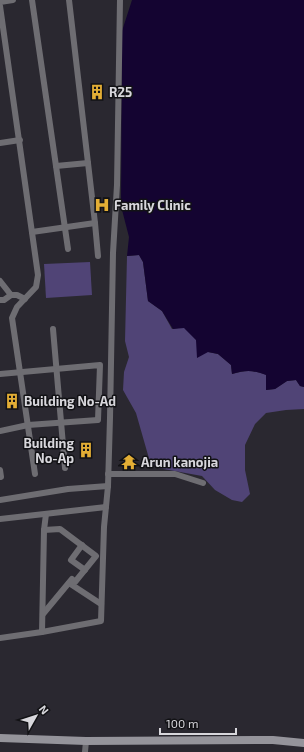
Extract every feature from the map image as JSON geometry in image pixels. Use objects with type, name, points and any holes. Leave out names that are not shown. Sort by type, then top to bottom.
[{"type":"main road","points":[[273,740],[288,736],[304,738]]},
{"type":"main road","points":[[0,738],[86,741],[273,740],[304,743]]},
{"type":"street","points":[[0,2],[12,0]]},
{"type":"street","points":[[32,0],[68,249]]},
{"type":"street","points":[[70,0],[98,256]]},
{"type":"street","points":[[0,638],[101,621],[104,527],[108,486],[117,185],[120,0]]},
{"type":"street","points":[[0,6],[3,47],[20,140],[38,275],[36,287],[17,308],[12,318],[35,474]]},
{"type":"street","points":[[0,143],[20,140]]},
{"type":"street","points":[[56,166],[88,163]]},
{"type":"street","points":[[32,232],[95,223]]},
{"type":"street","points":[[0,281],[11,295]]},
{"type":"street","points":[[0,300],[4,300],[11,295],[17,295],[25,299]]},
{"type":"street","points":[[53,329],[65,468]]},
{"type":"street","points":[[0,374],[100,365],[98,420],[28,425],[0,431]]},
{"type":"street","points":[[0,470],[1,477]]},
{"type":"street","points":[[108,474],[175,474],[203,483]]},
{"type":"street","points":[[0,500],[68,489],[108,486]]},
{"type":"street","points":[[0,519],[106,507]]},
{"type":"street","points":[[42,632],[44,530],[46,514]]},
{"type":"street","points":[[43,614],[72,579],[75,582],[96,556],[60,529],[44,530]]},
{"type":"street","points":[[82,546],[70,560],[84,570]]},
{"type":"street","points":[[69,583],[101,604]]},
{"type":"street","points":[[85,752],[86,741]]},
{"type":"shaded area","points":[[132,0],[304,0],[304,387],[300,386],[296,380],[287,381],[275,389],[266,390],[266,375],[249,371],[232,374],[231,365],[218,354],[208,352],[197,358],[196,340],[184,328],[173,329],[162,311],[148,301],[143,262],[139,255],[127,256],[129,237],[121,206],[122,31]]},
{"type":"shaded area","points":[[139,255],[143,262],[148,301],[162,311],[172,329],[184,327],[208,352],[218,354],[231,365],[232,374],[250,371],[267,375],[266,390],[275,389],[287,381],[296,380],[300,386],[304,387],[304,409],[266,413],[255,424],[245,445],[245,470],[250,494],[242,502],[232,500],[215,490],[202,476],[158,468],[150,462],[136,413],[123,390],[124,372],[129,357],[125,341],[127,256]]},
{"type":"shaded area","points":[[90,262],[92,295],[46,298],[44,264]]},
{"type":"place","name":"R25","points":[[97,92]]},
{"type":"place","name":"Family Clinic","points":[[102,205]]},
{"type":"place","name":"Building No-Ad","points":[[12,401]]},
{"type":"place","name":"Building No-Ap","points":[[86,450]]},
{"type":"place","name":"Arun kanojia","points":[[129,462]]}]
